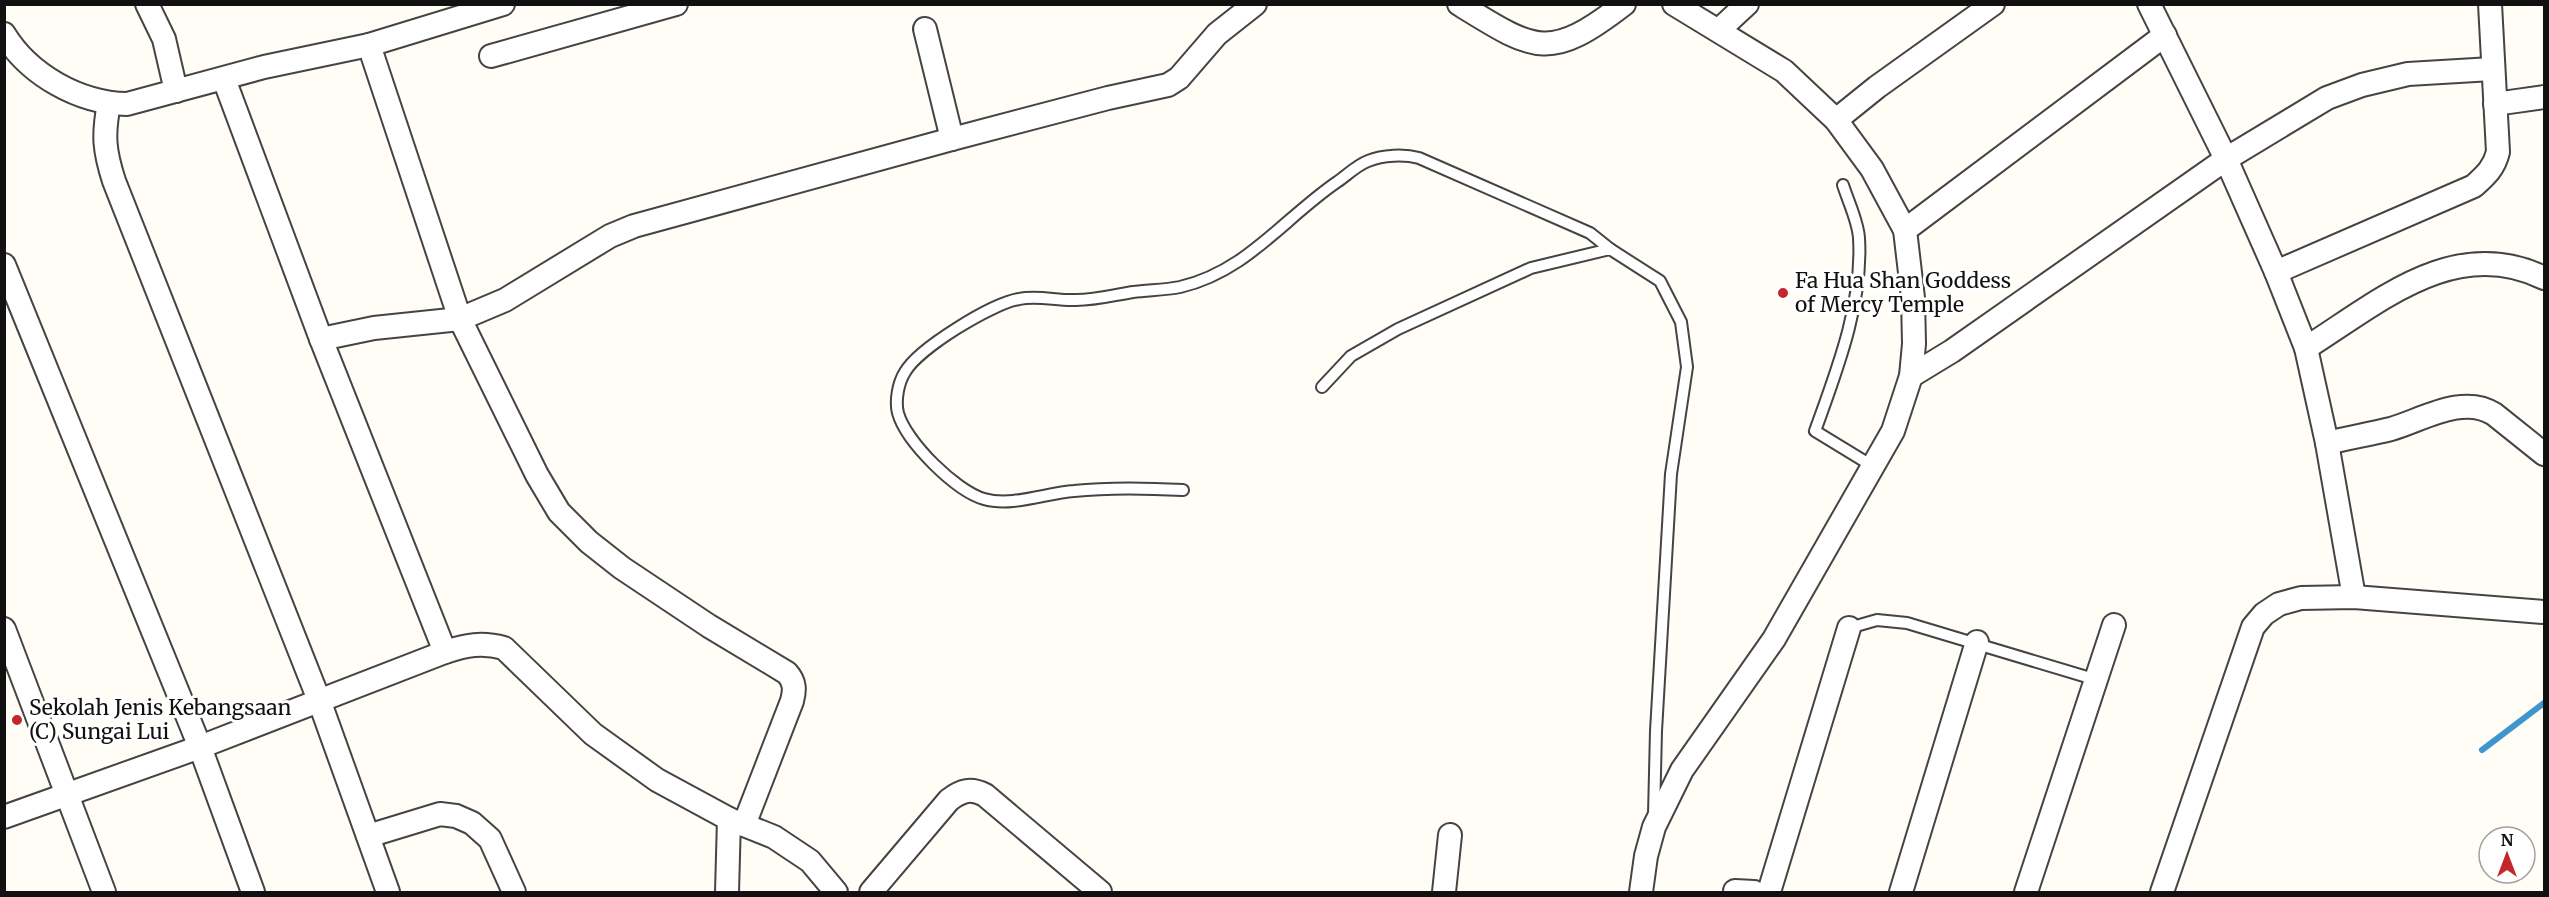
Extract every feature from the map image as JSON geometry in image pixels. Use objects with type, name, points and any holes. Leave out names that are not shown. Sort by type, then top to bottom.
[{"type":"street","points":[[147,4],[164,39],[176,91]]},
{"type":"street","points":[[4,34],[16,52],[38,73],[74,92],[109,103],[127,104],[264,67],[369,45],[502,4]]},
{"type":"street","points":[[491,56],[676,4]]},
{"type":"street","points":[[321,339],[374,328],[460,319],[505,300],[610,236],[634,226],[952,139],[1108,98],[1168,85],[1179,78],[1217,34],[1255,4]]},
{"type":"street","points":[[1459,4],[1505,33],[1531,43],[1555,45],[1570,39],[1624,4]]},
{"type":"street","points":[[1638,891],[1654,827],[1682,770],[1774,639],[1893,431],[1911,376],[1914,344],[1913,298],[1905,230],[1872,169],[1836,120],[1784,70],[1674,4]]},
{"type":"street","points":[[1719,30],[1748,4]]},
{"type":"street","points":[[1836,120],[1877,87],[1993,4]]},
{"type":"street","points":[[2149,4],[2226,159],[2276,272],[2306,348],[2354,597]]},
{"type":"street","points":[[2276,272],[2474,186],[2495,165],[2498,152],[2490,4]]},
{"type":"street","points":[[925,29],[952,139]]},
{"type":"street","points":[[1905,230],[2165,35]]},
{"type":"street","points":[[369,45],[460,319],[537,475],[559,512],[589,542],[622,568],[792,678],[794,693],[792,701],[737,822],[727,892]]},
{"type":"street","points":[[1911,376],[1952,351],[2226,159],[2327,98],[2408,74],[2492,69]]},
{"type":"street","points":[[224,79],[321,339],[445,652]]},
{"type":"street","points":[[2495,104],[2544,96]]},
{"type":"street","points":[[109,103],[104,132],[105,155],[114,181],[319,700],[388,892]]},
{"type":"street","points":[[2306,348],[2410,283],[2443,269],[2469,263],[2496,263],[2524,268],[2544,279]]},
{"type":"street","points":[[4,265],[200,747],[252,892]]},
{"type":"street","points":[[2326,443],[2392,428],[2449,409],[2471,407],[2486,408],[2544,454]]},
{"type":"street","points":[[2162,892],[2253,627],[2264,614],[2279,604],[2301,598],[2354,597],[2544,612]]},
{"type":"street","points":[[2026,892],[2114,625]]},
{"type":"street","points":[[1769,892],[1849,628]]},
{"type":"street","points":[[4,629],[104,892]]},
{"type":"street","points":[[1901,892],[1977,642]]},
{"type":"street","points":[[4,817],[200,747],[445,652],[468,644],[490,644],[504,648],[593,734],[657,780],[737,822],[774,837],[810,861],[836,892]]},
{"type":"street","points":[[871,892],[949,800],[956,794],[969,790],[985,795],[1100,892]]},
{"type":"street","points":[[368,836],[440,814],[456,816],[472,823],[490,839],[514,892]]},
{"type":"street","points":[[1444,892],[1450,835]]},
{"type":"lane","points":[[1183,490],[1116,487],[1008,500],[985,500],[967,492],[925,455],[906,430],[898,413],[897,395],[901,380],[906,369],[921,355],[977,315],[1002,302],[1023,298],[1099,299],[1178,287],[1216,276],[1273,236],[1311,200],[1367,161],[1407,155],[1419,158],[1590,233],[1610,249],[1660,281],[1681,322],[1687,367],[1671,474],[1656,731],[1654,827]]},
{"type":"lane","points":[[1843,185],[1859,236],[1856,297],[1836,371],[1815,431],[1874,467]]},
{"type":"lane","points":[[1322,387],[1351,356],[1398,328],[1531,268],[1610,249]]},
{"type":"lane","points":[[1849,628],[1877,620],[1907,623],[1977,642],[2097,680]]},
{"type":"waterway","points":[[2482,750],[2544,703]]},
{"type":"place","name":"Fa Hua Shan Goddess of Mercy Temple","points":[[1783,293]]},
{"type":"place","name":"Sekolah Jenis Kebangsaan (C) Sungai Lui","points":[[17,720]]}]
